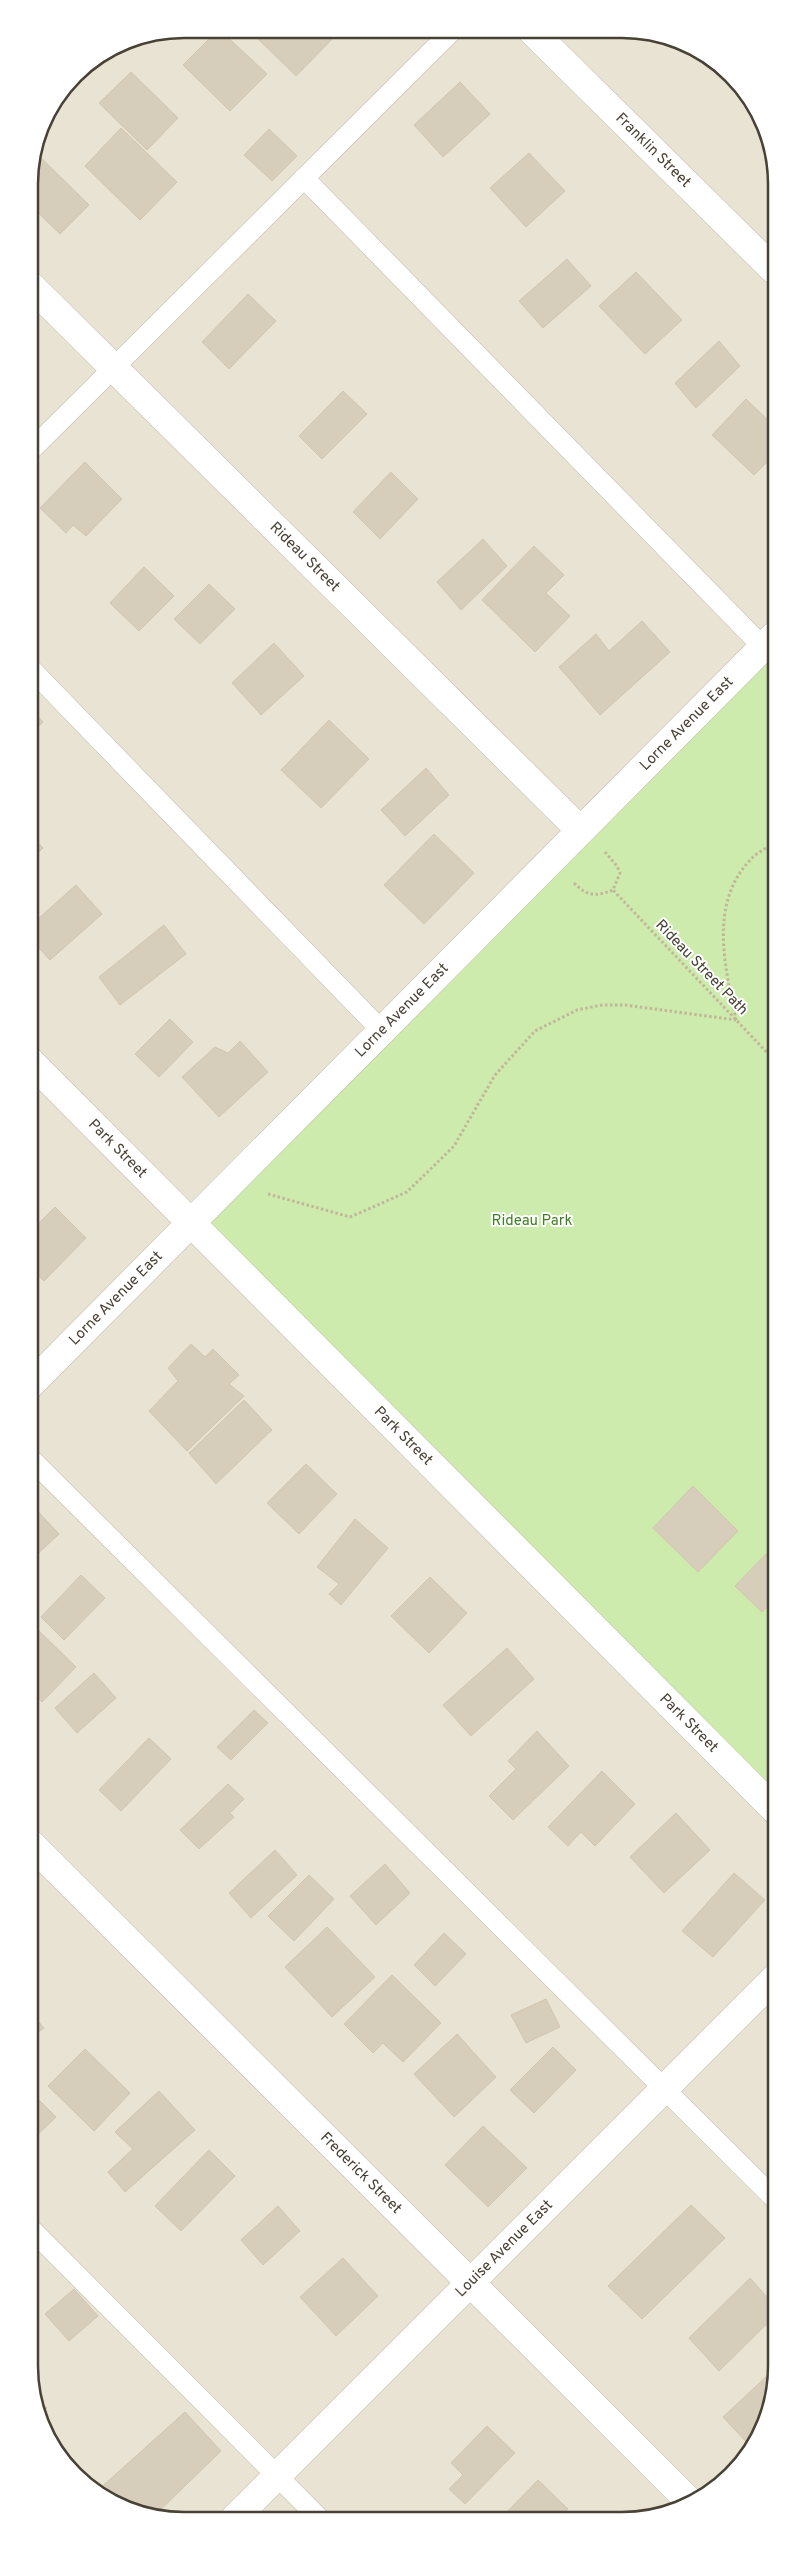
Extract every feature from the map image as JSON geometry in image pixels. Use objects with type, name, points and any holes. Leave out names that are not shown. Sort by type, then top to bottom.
[{"type":"street","name":"Franklin Street","points":[[539,38],[768,263]]},
{"type":"street","name":"Rideau Street","points":[[38,293],[580,830]]},
{"type":"street","name":"Lorne Avenue East","points":[[38,1377],[768,641]]},
{"type":"street","name":"Park Street","points":[[38,1069],[192,1221],[767,1802]]},
{"type":"street","name":"Frederick Street","points":[[38,1851],[685,2497]]},
{"type":"street","name":"Louise Avenue East","points":[[241,2512],[472,2284],[767,1987]]},
{"type":"lane","points":[[38,443],[445,38]]},
{"type":"lane","points":[[304,178],[768,641]]},
{"type":"lane","points":[[38,676],[381,1030]]},
{"type":"lane","points":[[38,1465],[767,2191]]},
{"type":"lane","points":[[38,2236],[313,2512]]},
{"type":"path","points":[[550,860],[580,889],[590,895],[600,896],[612,890],[620,873],[617,866],[580,830]]},
{"type":"path","points":[[229,1183],[350,1217],[407,1192],[454,1146],[495,1075],[535,1031],[577,1010],[602,1005],[664,1009],[736,1020],[725,964],[722,932],[725,905],[734,882],[752,857],[768,847]]},
{"type":"path","name":"Rideau Street Path","points":[[612,890],[768,1053]]},
{"type":"shaded area","points":[[622,38],[650,40],[668,45],[694,57],[725,80],[748,110],[760,137],[765,155],[768,184],[767,2376],[763,2404],[756,2422],[748,2440],[731,2463],[718,2476],[694,2493],[668,2505],[650,2510],[622,2512],[184,2512],[155,2510],[137,2505],[102,2488],[80,2470],[57,2440],[40,2395],[38,2366],[38,174],[42,146],[57,110],[80,80],[102,62],[119,53],[146,42],[164,39]]},
{"type":"green space","name":"Rideau Park","points":[[768,642],[767,1802],[192,1221]]},
{"type":"building","points":[[210,38],[229,38],[267,74],[230,111],[183,65]]},
{"type":"building","points":[[257,38],[333,38],[296,76]]},
{"type":"building","points":[[131,72],[178,118],[147,150],[99,103]]},
{"type":"building","points":[[460,82],[490,114],[443,157],[414,125]]},
{"type":"building","points":[[121,128],[177,182],[140,220],[85,166]]},
{"type":"building","points":[[269,129],[297,156],[272,181],[244,155]]},
{"type":"building","points":[[529,153],[565,191],[526,227],[490,188]]},
{"type":"building","points":[[40,157],[89,205],[60,234],[38,213]]},
{"type":"building","points":[[567,259],[591,286],[543,328],[519,301]]},
{"type":"building","points":[[636,272],[682,320],[645,354],[599,306]]},
{"type":"building","points":[[248,294],[276,321],[229,369],[202,342]]},
{"type":"building","points":[[719,341],[740,366],[696,408],[675,383]]},
{"type":"building","points":[[343,391],[367,414],[322,459],[299,436]]},
{"type":"building","points":[[746,399],[768,420],[768,461],[754,475],[712,435]]},
{"type":"building","points":[[85,462],[122,499],[86,536],[73,525],[66,533],[40,508]]},
{"type":"building","points":[[391,472],[418,499],[380,539],[353,512]]},
{"type":"building","points":[[483,539],[507,566],[461,610],[437,582]]},
{"type":"building","points":[[534,546],[564,575],[546,593],[570,616],[535,652],[482,600]]},
{"type":"building","points":[[144,567],[174,596],[139,631],[110,603]]},
{"type":"building","points":[[209,584],[235,609],[200,644],[174,619]]},
{"type":"building","points":[[642,621],[670,652],[600,715],[559,667],[596,634],[609,651]]},
{"type":"building","points":[[274,643],[304,676],[261,715],[232,683]]},
{"type":"building","points":[[38,716],[43,722],[38,727]]},
{"type":"building","points":[[329,720],[369,759],[321,808],[281,770]]},
{"type":"building","points":[[426,768],[449,795],[405,836],[381,810]]},
{"type":"building","points":[[434,834],[474,873],[424,924],[384,885]]},
{"type":"building","points":[[38,843],[43,848],[38,853]]},
{"type":"building","points":[[76,885],[102,914],[50,960],[38,947],[38,919]]},
{"type":"building","points":[[164,925],[186,954],[120,1005],[99,977]]},
{"type":"building","points":[[170,1019],[193,1042],[159,1077],[135,1054]]},
{"type":"building","points":[[240,1041],[268,1072],[219,1117],[182,1077],[215,1047],[228,1053]]},
{"type":"building","points":[[55,1207],[86,1238],[44,1281],[38,1275],[38,1224]]},
{"type":"building","points":[[191,1344],[205,1357],[213,1349],[239,1375],[229,1384],[244,1396],[187,1451],[149,1411],[178,1381],[168,1368]]},
{"type":"building","points":[[244,1400],[272,1430],[216,1484],[189,1453]]},
{"type":"building","points":[[306,1464],[337,1494],[299,1534],[267,1503]]},
{"type":"building","points":[[693,1486],[738,1531],[698,1572],[653,1528]]},
{"type":"building","points":[[38,1511],[59,1534],[38,1554]]},
{"type":"building","points":[[355,1519],[388,1548],[341,1605],[329,1594],[339,1584],[317,1567]]},
{"type":"building","points":[[766,1554],[767,1555],[767,1607],[762,1612],[735,1586]]},
{"type":"building","points":[[81,1575],[105,1598],[64,1640],[41,1617]]},
{"type":"building","points":[[430,1577],[467,1613],[429,1653],[391,1616]]},
{"type":"building","points":[[38,1630],[76,1667],[42,1702],[38,1698]]},
{"type":"building","points":[[507,1648],[534,1679],[471,1736],[443,1705]]},
{"type":"building","points":[[94,1673],[116,1698],[77,1733],[55,1708]]},
{"type":"building","points":[[254,1710],[268,1723],[231,1760],[217,1747]]},
{"type":"building","points":[[537,1731],[569,1766],[513,1820],[489,1796],[516,1769],[508,1761]]},
{"type":"building","points":[[149,1738],[171,1759],[121,1811],[99,1790]]},
{"type":"building","points":[[602,1771],[635,1804],[595,1846],[581,1832],[568,1846],[548,1827]]},
{"type":"building","points":[[228,1784],[244,1799],[230,1813],[234,1817],[199,1849],[180,1830]]},
{"type":"building","points":[[676,1813],[710,1850],[664,1893],[630,1857]]},
{"type":"building","points":[[275,1850],[297,1875],[251,1918],[229,1893]]},
{"type":"building","points":[[385,1864],[410,1893],[376,1925],[350,1896]]},
{"type":"building","points":[[734,1873],[765,1900],[713,1957],[682,1931]]},
{"type":"building","points":[[309,1875],[334,1899],[294,1941],[268,1916]]},
{"type":"building","points":[[327,1927],[375,1977],[332,2017],[285,1967]]},
{"type":"building","points":[[444,1933],[466,1954],[435,1986],[414,1965]]},
{"type":"building","points":[[392,1975],[441,2023],[403,2062],[383,2043],[373,2053],[344,2024]]},
{"type":"building","points":[[546,1999],[560,2027],[526,2043],[511,2015]]},
{"type":"building","points":[[38,2021],[44,2028],[38,2033]]},
{"type":"building","points":[[457,2034],[496,2077],[454,2117],[414,2074]]},
{"type":"building","points":[[553,2047],[576,2070],[534,2113],[510,2090]]},
{"type":"building","points":[[85,2049],[130,2093],[94,2131],[48,2086]]},
{"type":"building","points":[[159,2091],[195,2130],[125,2192],[108,2172],[133,2149],[115,2132]]},
{"type":"building","points":[[38,2101],[56,2117],[38,2134]]},
{"type":"building","points":[[483,2126],[527,2168],[488,2207],[445,2165]]},
{"type":"building","points":[[209,2150],[235,2176],[181,2231],[155,2206]]},
{"type":"building","points":[[691,2205],[725,2238],[642,2319],[608,2286]]},
{"type":"building","points":[[278,2206],[300,2231],[263,2265],[241,2240]]},
{"type":"building","points":[[343,2258],[378,2296],[336,2336],[300,2297]]},
{"type":"building","points":[[750,2278],[767,2297],[767,2324],[719,2371],[689,2338]]},
{"type":"building","points":[[74,2289],[98,2316],[69,2341],[45,2314]]},
{"type":"building","points":[[767,2376],[763,2404],[746,2442],[723,2417]]},
{"type":"building","points":[[185,2412],[221,2451],[160,2511],[137,2505],[101,2487]]},
{"type":"building","points":[[487,2426],[515,2453],[465,2504],[449,2489],[463,2475],[451,2463]]},
{"type":"building","points":[[538,2480],[568,2509],[565,2512],[507,2512]]}]
